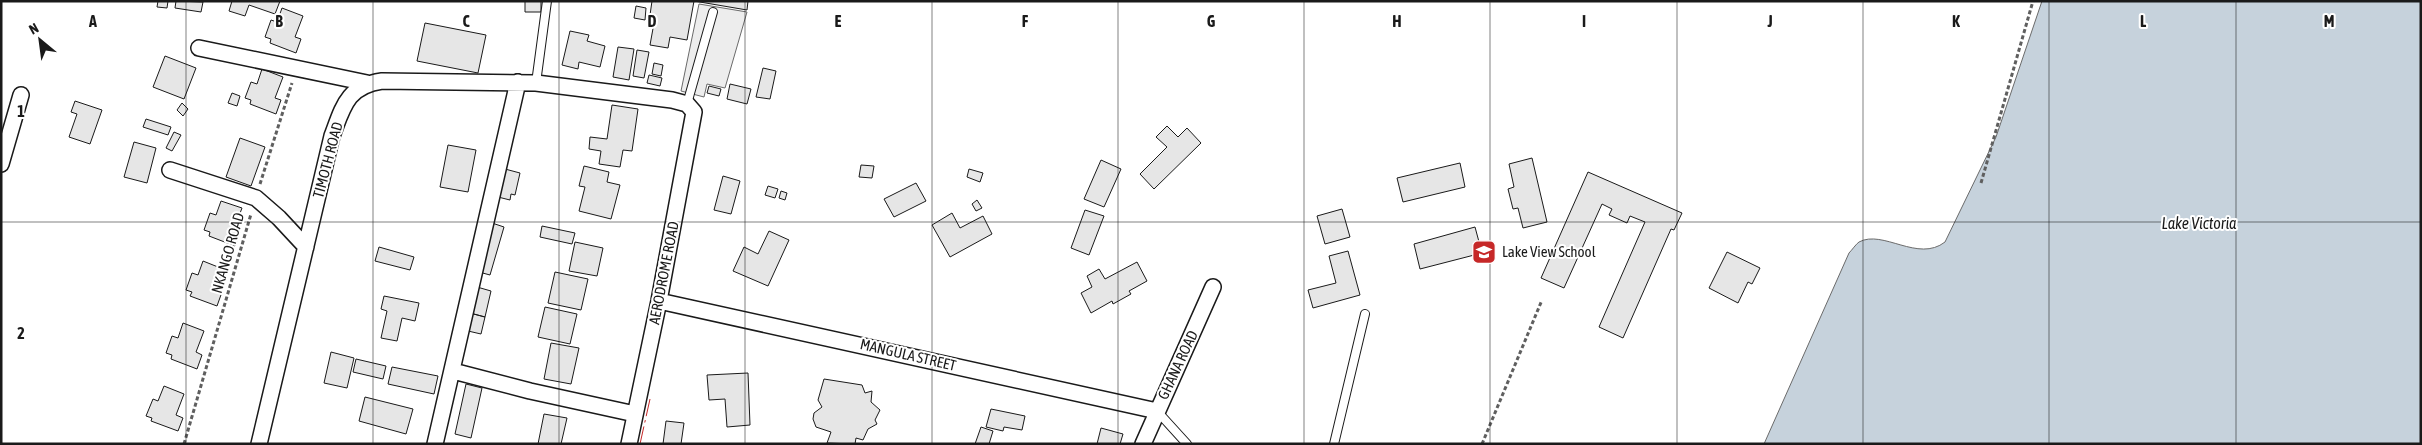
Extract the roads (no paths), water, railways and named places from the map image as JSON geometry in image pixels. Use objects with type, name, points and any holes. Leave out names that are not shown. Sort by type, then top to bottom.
[{"type":"street","points":[[199,48],[367,83],[382,81],[536,82],[687,104]]},
{"type":"street","points":[[435,444],[518,82]]},
{"type":"street","name":"TIMOTH ROAD","points":[[259,444],[332,136],[351,94],[367,83]]},
{"type":"street","points":[[1,164],[21,95]]},
{"type":"street","name":"AERODROME ROAD","points":[[629,444],[659,301],[694,112],[687,104]]},
{"type":"street","points":[[170,170],[256,198],[279,218],[306,247]]},
{"type":"street","name":"GHANA ROAD","points":[[1143,444],[1214,287]]},
{"type":"street","name":"MANGULA STREET","points":[[659,301],[1157,411]]},
{"type":"street","points":[[453,371],[530,391],[635,414]]},
{"type":"lane","points":[[536,82],[547,1]]},
{"type":"lane","points":[[687,104],[713,12]]},
{"type":"lane","points":[[1334,444],[1364,314]]},
{"type":"lane","points":[[1157,411],[1186,444]]},
{"type":"water","name":"Lake Victoria","points":[[2042,1],[2421,1],[2421,444],[1764,444],[1849,253],[1855,246],[1859,242],[1868,239],[1879,239],[1912,248],[1924,249],[1935,247],[1945,242],[1996,137]]},
{"type":"place","name":"Lake View School","points":[[1484,252]]}]
